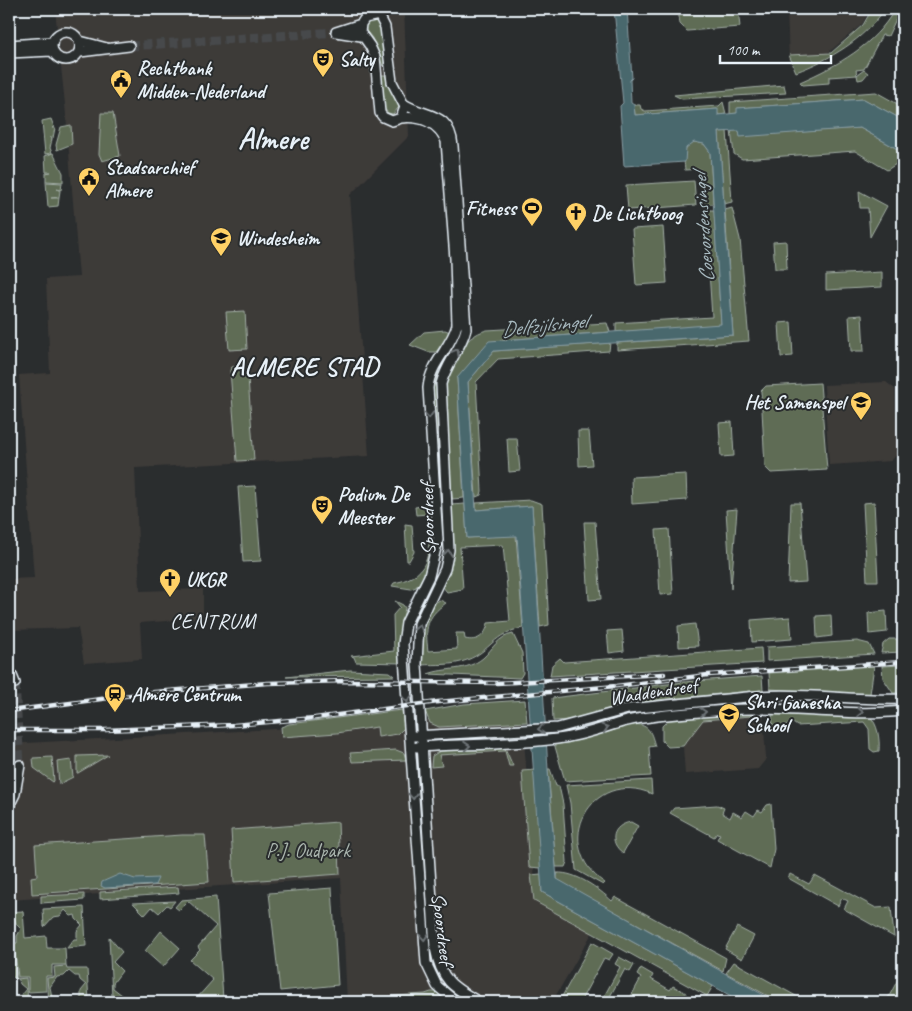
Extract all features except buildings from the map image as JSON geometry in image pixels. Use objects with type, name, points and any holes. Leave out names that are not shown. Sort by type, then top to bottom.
[{"type":"main road","points":[[361,24],[361,36],[336,32],[361,24],[370,16],[379,15],[383,19],[392,82],[404,104],[405,110],[401,118]]},
{"type":"main road","points":[[52,47],[56,36],[64,32],[72,33],[80,41],[107,48]]},
{"type":"main road","name":"Spoordreef","points":[[361,36],[370,46],[375,57],[380,113],[392,121],[401,118],[418,118],[430,122],[444,135],[447,148],[457,322],[454,334],[433,367],[428,382],[441,513],[449,550],[447,560],[421,618],[416,637],[431,889],[438,964],[450,985],[478,1002]]},
{"type":"main road","points":[[80,41],[80,52]]},
{"type":"main road","points":[[9,45],[52,47],[64,60],[72,59],[80,52],[129,46]]},
{"type":"main road","points":[[9,53],[52,47]]},
{"type":"main road","name":"Spoordreef","points":[[404,104],[438,117],[450,131],[453,142],[466,322],[463,338],[441,384],[440,498]]},
{"type":"main road","name":"Spoordreef","points":[[441,513],[434,561],[410,610],[404,636],[424,947],[428,972],[442,991],[456,1002]]},
{"type":"main road","points":[[9,668],[15,683]]},
{"type":"main road","name":"Waddendreef","points":[[409,736],[558,728],[628,709],[777,694],[858,700],[903,699]]},
{"type":"main road","name":"Waddendreef","points":[[410,747],[558,739],[629,721],[758,708],[878,713],[903,711]]},
{"type":"main road","points":[[9,806],[15,794],[20,765]]},
{"type":"shaded area","points":[[55,9],[404,9],[409,136],[350,195],[369,456],[135,468],[140,591],[203,589],[203,618],[140,623],[142,659],[84,663],[78,628],[9,630],[9,579],[34,578],[19,375],[50,373],[46,279],[79,277],[66,114]]},
{"type":"shaded area","points":[[787,9],[870,9],[862,24],[823,57],[789,59]]},
{"type":"shaded area","name":"Het Samenspel","points":[[886,382],[895,389],[897,454],[891,461],[829,465],[824,385]]},
{"type":"shaded area","points":[[522,715],[536,894],[595,928],[552,1002],[347,1002],[341,878],[9,900],[9,744]]},
{"type":"shaded area","name":"Shri Ganesha School","points":[[763,715],[766,759],[758,769],[685,774],[683,746],[703,720]]},
{"type":"green space","points":[[678,9],[738,9],[740,27],[687,31],[680,24]]},
{"type":"green space","points":[[872,9],[885,9],[867,30],[834,55],[796,72],[789,55],[831,53],[863,25]]},
{"type":"green space","points":[[895,9],[903,9],[888,36],[882,35],[864,69],[856,70],[857,75],[829,77],[829,83],[803,85],[800,82],[828,69],[854,53],[877,34]]},
{"type":"green space","points":[[372,20],[380,24],[383,30],[385,52],[383,66],[372,38],[366,31],[365,24]]},
{"type":"green space","points":[[864,70],[868,73],[863,79],[858,80],[857,75]]},
{"type":"green space","points":[[381,75],[385,75],[399,104],[399,107],[393,114],[388,113],[383,107]]},
{"type":"green space","points":[[784,85],[786,93],[682,99],[674,95]]},
{"type":"green space","points":[[876,92],[903,107],[903,120],[864,99],[738,108],[738,113],[730,114],[730,102]]},
{"type":"green space","points":[[723,102],[726,114],[718,115],[717,109],[635,115],[634,105],[640,105],[641,109],[645,111],[719,106]]},
{"type":"green space","points":[[101,113],[113,113],[120,156],[102,161],[99,154]]},
{"type":"green space","points":[[51,119],[54,127],[52,128],[55,128],[53,138],[50,138],[52,139],[50,148],[52,153],[45,154],[42,121]]},
{"type":"green space","points":[[71,125],[72,144],[57,150],[56,145],[61,127]]},
{"type":"green space","points":[[860,128],[903,152],[902,160],[887,170],[855,151],[742,159],[734,154],[731,131],[739,130],[740,136]]},
{"type":"green space","points":[[727,131],[732,202],[724,204],[719,132]]},
{"type":"green space","points":[[694,142],[704,144],[710,152],[713,204],[703,205],[700,169],[685,170],[685,150]]},
{"type":"green space","points":[[53,153],[63,173],[63,182],[46,181],[46,173],[51,172],[46,172],[45,156]]},
{"type":"green space","points":[[694,181],[696,205],[628,210],[626,185]]},
{"type":"green space","points":[[46,182],[62,183],[61,190],[57,189],[60,191],[59,197],[51,198],[59,198],[58,206],[48,207]]},
{"type":"green space","points":[[859,191],[887,206],[870,237],[868,208],[860,208]]},
{"type":"green space","points":[[732,208],[740,239],[749,341],[617,350],[617,343],[733,335],[725,210]]},
{"type":"green space","points":[[705,210],[714,210],[721,325],[616,332],[616,323],[712,317]]},
{"type":"green space","points":[[663,227],[667,283],[636,285],[632,229]]},
{"type":"green space","points":[[786,241],[787,269],[775,269],[773,242]]},
{"type":"green space","points":[[882,272],[882,287],[826,290],[826,275]]},
{"type":"green space","points":[[245,311],[247,349],[229,350],[226,312]]},
{"type":"green space","points":[[862,315],[864,351],[851,351],[849,316]]},
{"type":"green space","points":[[791,322],[793,356],[781,357],[779,323]]},
{"type":"green space","points":[[607,323],[610,332],[502,340],[457,378],[464,498],[452,499],[444,385],[449,368],[464,344],[478,333],[487,330]]},
{"type":"green space","points":[[445,330],[450,332],[436,352],[428,352],[410,345],[424,332]]},
{"type":"green space","points":[[610,343],[609,351],[498,359],[476,382],[482,491],[481,495],[476,497],[468,382],[494,351]]},
{"type":"green space","points":[[244,366],[244,378],[248,378],[254,460],[237,461],[230,370],[232,367]]},
{"type":"green space","points":[[437,370],[439,373],[436,389],[442,494],[440,494],[431,386]]},
{"type":"green space","points":[[820,383],[827,470],[771,473],[765,467],[761,391],[766,386]]},
{"type":"green space","points":[[732,422],[734,456],[721,457],[719,423]]},
{"type":"green space","points":[[578,431],[589,431],[592,465],[579,466]]},
{"type":"green space","points":[[507,438],[517,438],[520,471],[509,472]]},
{"type":"green space","points":[[686,474],[687,500],[632,504],[631,477]]},
{"type":"green space","points":[[255,486],[261,561],[243,562],[238,487]]},
{"type":"green space","points":[[531,500],[542,504],[549,625],[540,627],[532,506],[476,510],[476,503]]},
{"type":"green space","points":[[874,502],[878,581],[867,581],[863,503]]},
{"type":"green space","points":[[791,503],[800,503],[806,582],[788,583]]},
{"type":"green space","points":[[465,504],[467,538],[516,535],[523,628],[513,630],[498,638],[482,652],[467,660],[450,664],[421,665],[423,625],[434,603],[440,600],[446,603],[434,613],[428,624],[428,651],[457,649],[456,633],[464,633],[465,639],[473,640],[483,635],[488,623],[510,621],[503,545],[460,547],[463,589],[447,592],[442,586],[451,505]]},
{"type":"green space","points":[[431,505],[434,515],[435,537],[427,569],[416,587],[411,589],[392,586],[394,583],[417,574],[423,567],[428,549],[428,514],[416,515],[415,507]]},
{"type":"green space","points":[[737,509],[731,589],[726,510]]},
{"type":"green space","points":[[584,522],[595,522],[601,599],[589,600]]},
{"type":"green space","points":[[405,524],[412,525],[414,552],[409,561],[407,561]]},
{"type":"green space","points":[[669,529],[673,594],[660,595],[656,530]]},
{"type":"green space","points":[[395,601],[405,608],[399,638],[402,663],[356,662],[354,657],[351,656],[394,651],[393,615],[400,607]]},
{"type":"green space","points":[[886,611],[887,632],[869,634],[868,613]]},
{"type":"green space","points":[[831,615],[832,636],[817,638],[816,616]]},
{"type":"green space","points":[[790,617],[792,639],[752,642],[751,620]]},
{"type":"green space","points":[[695,624],[698,646],[679,647],[678,626]]},
{"type":"green space","points":[[622,630],[624,651],[609,653],[607,631]]},
{"type":"green space","points":[[513,634],[522,653],[523,673],[520,678],[428,674],[470,665],[483,658],[499,640]]},
{"type":"green space","points":[[889,639],[903,639],[903,652],[881,653],[883,644]]},
{"type":"green space","points":[[857,641],[869,644],[874,654],[767,661],[767,647]]},
{"type":"green space","points":[[761,648],[762,663],[550,676],[552,665],[560,658],[564,662]]},
{"type":"green space","points":[[903,665],[903,693],[893,693],[883,678],[882,666]]},
{"type":"green space","points":[[874,666],[870,694],[770,689],[769,673]]},
{"type":"green space","points":[[350,670],[389,672],[394,676],[286,677]]},
{"type":"green space","points":[[762,676],[763,690],[656,700],[570,720],[553,721],[552,698],[684,682]]},
{"type":"green space","points":[[525,700],[527,722],[439,727],[430,723],[425,711],[464,704]]},
{"type":"green space","points":[[402,710],[404,728],[398,734],[378,737],[377,727],[337,733],[282,737],[281,727],[289,724]]},
{"type":"green space","points":[[761,711],[763,715],[703,720],[683,746],[668,747],[662,741],[662,726],[668,720]]},
{"type":"green space","points":[[772,714],[869,716],[878,732],[879,751],[874,752],[870,749],[869,729],[864,722],[797,726],[793,723],[773,729]]},
{"type":"green space","points":[[634,724],[649,730],[655,746],[649,747],[651,776],[565,781],[554,743],[582,739]]},
{"type":"green space","points":[[498,746],[505,748],[513,766],[509,766],[505,751],[439,755],[442,766],[431,767],[432,756],[440,751]]},
{"type":"green space","points":[[396,750],[404,753],[406,760],[352,762],[350,753]]},
{"type":"green space","points":[[108,755],[78,773],[77,773],[77,756]]},
{"type":"green space","points":[[52,757],[53,782],[34,768],[33,758]]},
{"type":"green space","points":[[71,760],[73,777],[59,784],[57,762]]},
{"type":"green space","points":[[548,769],[550,769],[556,786],[559,786],[563,804],[567,862],[565,867],[556,867]]},
{"type":"green space","points":[[535,770],[541,868],[529,867],[522,771]]},
{"type":"green space","points":[[651,780],[652,794],[630,789],[611,791],[596,801],[585,814],[579,831],[580,850],[588,867],[605,883],[603,885],[576,870],[570,803],[566,785]]},
{"type":"green space","points":[[771,804],[774,849],[770,868],[717,839],[720,834],[717,833],[714,837],[670,813],[674,808],[717,805],[724,808],[722,813],[730,818],[733,812],[742,817],[746,811],[754,816],[758,810],[762,812],[767,805]]},
{"type":"green space","name":"P.J. Oudpark","points":[[338,822],[340,874],[234,882],[231,830]]},
{"type":"green space","points":[[631,822],[638,826],[623,853],[615,844],[614,835],[616,830]]},
{"type":"green space","points":[[205,835],[209,882],[32,894],[31,877],[37,876],[35,845]]},
{"type":"green space","points":[[557,873],[564,873],[579,878],[612,901],[615,897],[726,958],[723,971],[557,880]]},
{"type":"green space","points":[[541,874],[542,892],[713,986],[707,996],[534,901],[531,875]]},
{"type":"green space","points":[[790,874],[809,884],[815,875],[876,908],[891,907],[894,937],[844,909],[848,901],[842,898],[838,906],[788,878]]},
{"type":"green space","points":[[178,887],[179,893],[100,899],[100,892]]},
{"type":"green space","points":[[332,888],[338,985],[280,991],[269,893]]},
{"type":"green space","points":[[84,894],[84,900],[41,903],[41,896]]},
{"type":"green space","points":[[216,897],[223,999],[200,1000],[197,998],[213,980],[190,960],[200,950],[198,947],[216,926],[188,901],[179,910],[175,907],[181,900]]},
{"type":"green space","points":[[175,901],[170,907],[167,905],[159,913],[152,907],[145,915],[133,903]]},
{"type":"green space","points":[[84,907],[86,946],[67,948],[74,939],[77,939],[77,931],[82,925],[75,915],[71,916],[65,910],[60,916],[53,917],[44,927],[43,909]]},
{"type":"green space","points":[[23,911],[25,938],[46,936],[47,948],[65,948],[66,965],[52,965],[52,976],[46,976],[46,991],[28,992],[28,977],[18,977],[14,943],[17,943],[17,936],[21,929],[15,920],[9,918],[9,912]]},
{"type":"green space","points":[[737,927],[754,936],[742,959],[725,949]]},
{"type":"green space","points":[[161,931],[180,948],[163,967],[145,951]]},
{"type":"green space","points":[[109,937],[122,952],[113,962],[122,971],[113,983],[113,988],[131,1002],[120,1002],[112,996]]},
{"type":"green space","points":[[592,942],[613,954],[609,960],[604,958],[580,1002],[559,1002]]},
{"type":"green space","points":[[14,949],[17,979],[9,975],[9,950]]},
{"type":"green space","points":[[619,957],[634,965],[630,972],[625,969],[607,1002],[601,1002],[620,967],[615,964]]},
{"type":"green space","points":[[734,962],[807,1002],[779,1002],[726,973]]},
{"type":"green space","points":[[66,966],[67,969],[87,969],[89,1002],[75,1002],[81,998],[81,991],[86,985],[80,980],[79,976],[75,976],[69,971],[64,976],[57,977],[50,987],[53,1002],[49,1002],[47,978],[55,977],[54,967]]},
{"type":"green space","points":[[641,968],[653,975],[651,979],[670,990],[673,986],[686,993],[682,1002],[628,1002],[641,978],[637,975]]},
{"type":"green space","points":[[903,970],[903,1002],[886,1002]]},
{"type":"green space","points":[[26,978],[28,1002],[21,1002],[21,995],[26,989],[17,979]]},
{"type":"green space","points":[[436,992],[450,1002],[367,1002],[367,998]]},
{"type":"water","points":[[614,9],[627,9],[632,78],[630,80],[631,103],[634,105],[635,115],[718,109],[718,115],[737,113],[737,108],[864,99],[903,120],[903,152],[860,128],[740,137],[739,131],[719,132],[733,335],[494,351],[468,382],[476,510],[532,506],[549,786],[557,879],[776,1002],[742,1002],[542,892],[517,536],[467,538],[457,378],[489,341],[721,324],[710,152],[704,144],[694,142],[686,148],[685,162],[624,166],[620,106],[623,103]]},
{"type":"water","points":[[120,874],[135,879],[158,878],[155,885],[105,888],[101,886],[102,882]]},
{"type":"tunnel","points":[[129,46],[336,32]]},
{"type":"tunnel","points":[[15,683],[20,765]]},
{"type":"railway","points":[[9,730],[105,730],[234,725],[315,718],[438,702],[616,686],[708,675],[903,662]]},
{"type":"railway","points":[[9,711],[155,692],[268,683],[347,681],[496,683],[664,674]]},
{"type":"place","name":"Salty","points":[[323,78]]},
{"type":"place","name":"Rechtbank Midden-Nederland","points":[[121,99]]},
{"type":"place","name":"Stadsarchief Almere","points":[[89,197]]},
{"type":"place","name":"Fitness","points":[[532,227]]},
{"type":"place","name":"De Lichtboog","points":[[576,232]]},
{"type":"place","name":"Windesheim","points":[[221,257]]},
{"type":"place","name":"Het Samenspel","points":[[861,421]]},
{"type":"place","name":"Podium De Meester","points":[[322,525]]},
{"type":"place","name":"UKGR","points":[[170,598]]},
{"type":"place","name":"Almere Centrum","points":[[115,713]]},
{"type":"place","name":"Shri Ganesha School","points":[[729,733]]},
{"type":"district","name":"Almere","points":[[273,139]]},
{"type":"district","name":"ALMERE STAD","points":[[305,366]]},
{"type":"district","name":"CENTRUM","points":[[213,621]]},
{"type":"water label","name":"Coevordensingel","points":[[703,228]]},
{"type":"water label","name":"Delfzijlsingel","points":[[544,325]]}]
